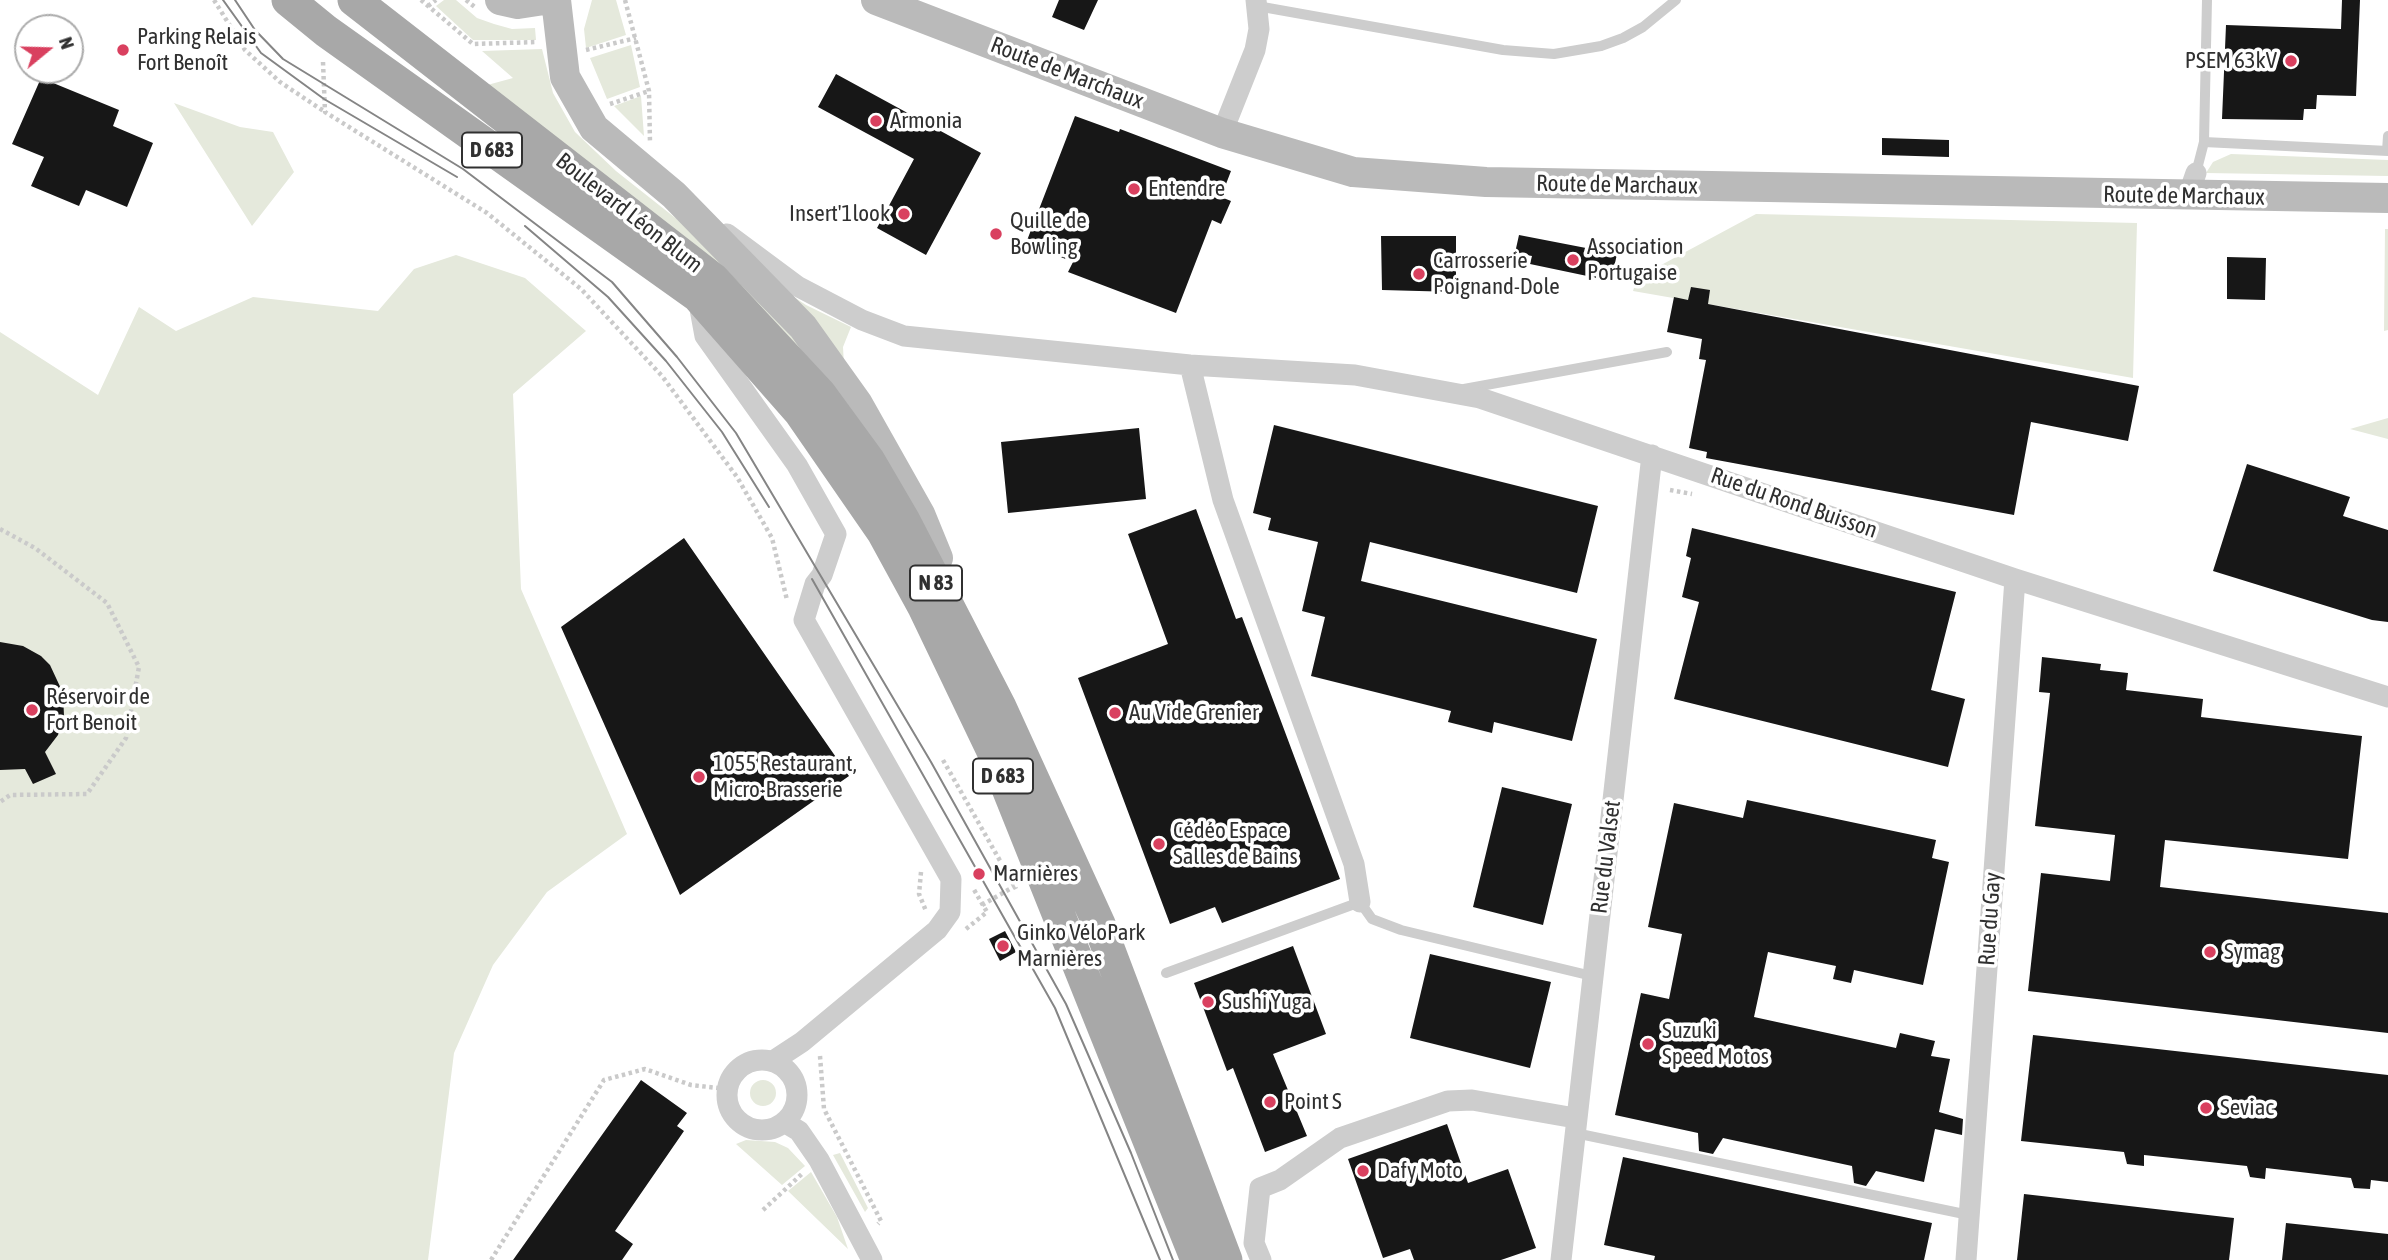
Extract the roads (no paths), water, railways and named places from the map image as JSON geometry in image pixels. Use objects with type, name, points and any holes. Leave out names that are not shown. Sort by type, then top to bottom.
[{"type":"main road","name":"D 683","points":[[288,0],[337,39],[698,296],[800,412],[883,532],[924,607],[993,751],[1196,1260]]},
{"type":"main road","name":"Boulevard Léon Blum","points":[[328,0],[559,176],[650,250],[698,296]]},
{"type":"main road","name":"Boulevard Léon Blum","points":[[354,0],[713,279],[820,394],[869,461],[904,521],[1000,707]]},
{"type":"main road","points":[[500,0],[518,4],[544,0]]},
{"type":"main road","name":"D 683","points":[[556,0],[565,77],[594,128],[674,195],[803,327],[858,404],[920,514],[1000,707],[1099,924],[1226,1260]]},
{"type":"main road","name":"Route de Marchaux","points":[[876,0],[1222,133],[1353,172],[1486,182],[2192,185],[2388,198]]},
{"type":"street","points":[[1222,133],[1255,50],[1259,29],[1256,3]]},
{"type":"street","name":"Rue du Rond Buisson","points":[[674,195],[797,286],[862,320],[904,336],[1190,365],[1355,375],[1479,398],[2015,579],[2388,697]]},
{"type":"street","points":[[698,296],[705,336],[797,465],[836,534],[822,575],[815,584],[804,620],[951,879],[950,912],[937,930],[802,1042],[773,1061]]},
{"type":"street","points":[[1190,365],[1223,500],[1354,864],[1360,902]]},
{"type":"street","name":"Rue du Valset","points":[[1564,1259],[1574,1125],[1652,455]]},
{"type":"street","name":"Rue du Gay","points":[[1966,1260],[2015,579]]},
{"type":"street","points":[[753,1060],[773,1061],[789,1073],[797,1089],[795,1107],[784,1122],[765,1129],[745,1125],[730,1110],[727,1089],[735,1071],[743,1065],[753,1060]]},
{"type":"street","points":[[1261,1260],[1254,1243],[1260,1188],[1280,1180],[1340,1138],[1448,1101],[1472,1100],[1574,1125]]},
{"type":"street","points":[[784,1122],[799,1131],[819,1160],[868,1254]]},
{"type":"lane","points":[[1256,3],[1503,50],[1554,54],[1601,46],[1623,38],[1643,27],[1676,0]]},
{"type":"lane","points":[[2192,185],[2204,142],[2207,0]]},
{"type":"lane","points":[[2204,142],[2388,151],[2388,136]]},
{"type":"lane","points":[[1448,392],[1667,352]]},
{"type":"lane","points":[[1166,973],[1360,902],[1372,919],[1401,930],[1592,976]]},
{"type":"lane","points":[[1574,1125],[1969,1215]]},
{"type":"tram line","points":[[223,0],[261,53],[324,99],[457,177]]},
{"type":"tram line","points":[[235,0],[255,30],[283,59],[463,169],[612,282],[677,357],[736,433],[931,762],[1066,1004],[1131,1153],[1173,1260]]},
{"type":"tram line","points":[[525,226],[608,297],[666,361],[722,432],[769,507]]},
{"type":"tram line","points":[[812,579],[1055,1008],[1160,1260]]},
{"type":"place","name":"Parking Relais Fort Benoît","points":[[123,50]]},
{"type":"place","name":"PSEM 63kV","points":[[2291,61]]},
{"type":"place","name":"Armonia","points":[[876,121]]},
{"type":"place","name":"Entendre","points":[[1134,189]]},
{"type":"place","name":"Insert'1look","points":[[904,214]]},
{"type":"place","name":"Quille de Bowling","points":[[996,234]]},
{"type":"place","name":"Association Portugaise","points":[[1573,260]]},
{"type":"place","name":"Carrosserie Poignand-Dole","points":[[1419,274]]},
{"type":"place","name":"Réservoir de Fort Benoit","points":[[32,710]]},
{"type":"place","name":"Au Vide Grenier","points":[[1115,713]]},
{"type":"place","name":"1055 Restaurant, Micro-Brasserie","points":[[699,777]]},
{"type":"place","name":"Cédéo Espace Salles de Bains","points":[[1159,844]]},
{"type":"place","name":"Marnières","points":[[979,874]]},
{"type":"place","name":"Ginko VéloPark Marnières","points":[[1003,946]]},
{"type":"place","name":"Symag","points":[[2210,952]]},
{"type":"place","name":"Sushi Yuga","points":[[1208,1002]]},
{"type":"place","name":"Suzuki Speed Motos","points":[[1648,1044]]},
{"type":"place","name":"Point S","points":[[1270,1102]]},
{"type":"place","name":"Seviac","points":[[2206,1108]]},
{"type":"place","name":"Dafy Moto","points":[[1363,1171]]}]
